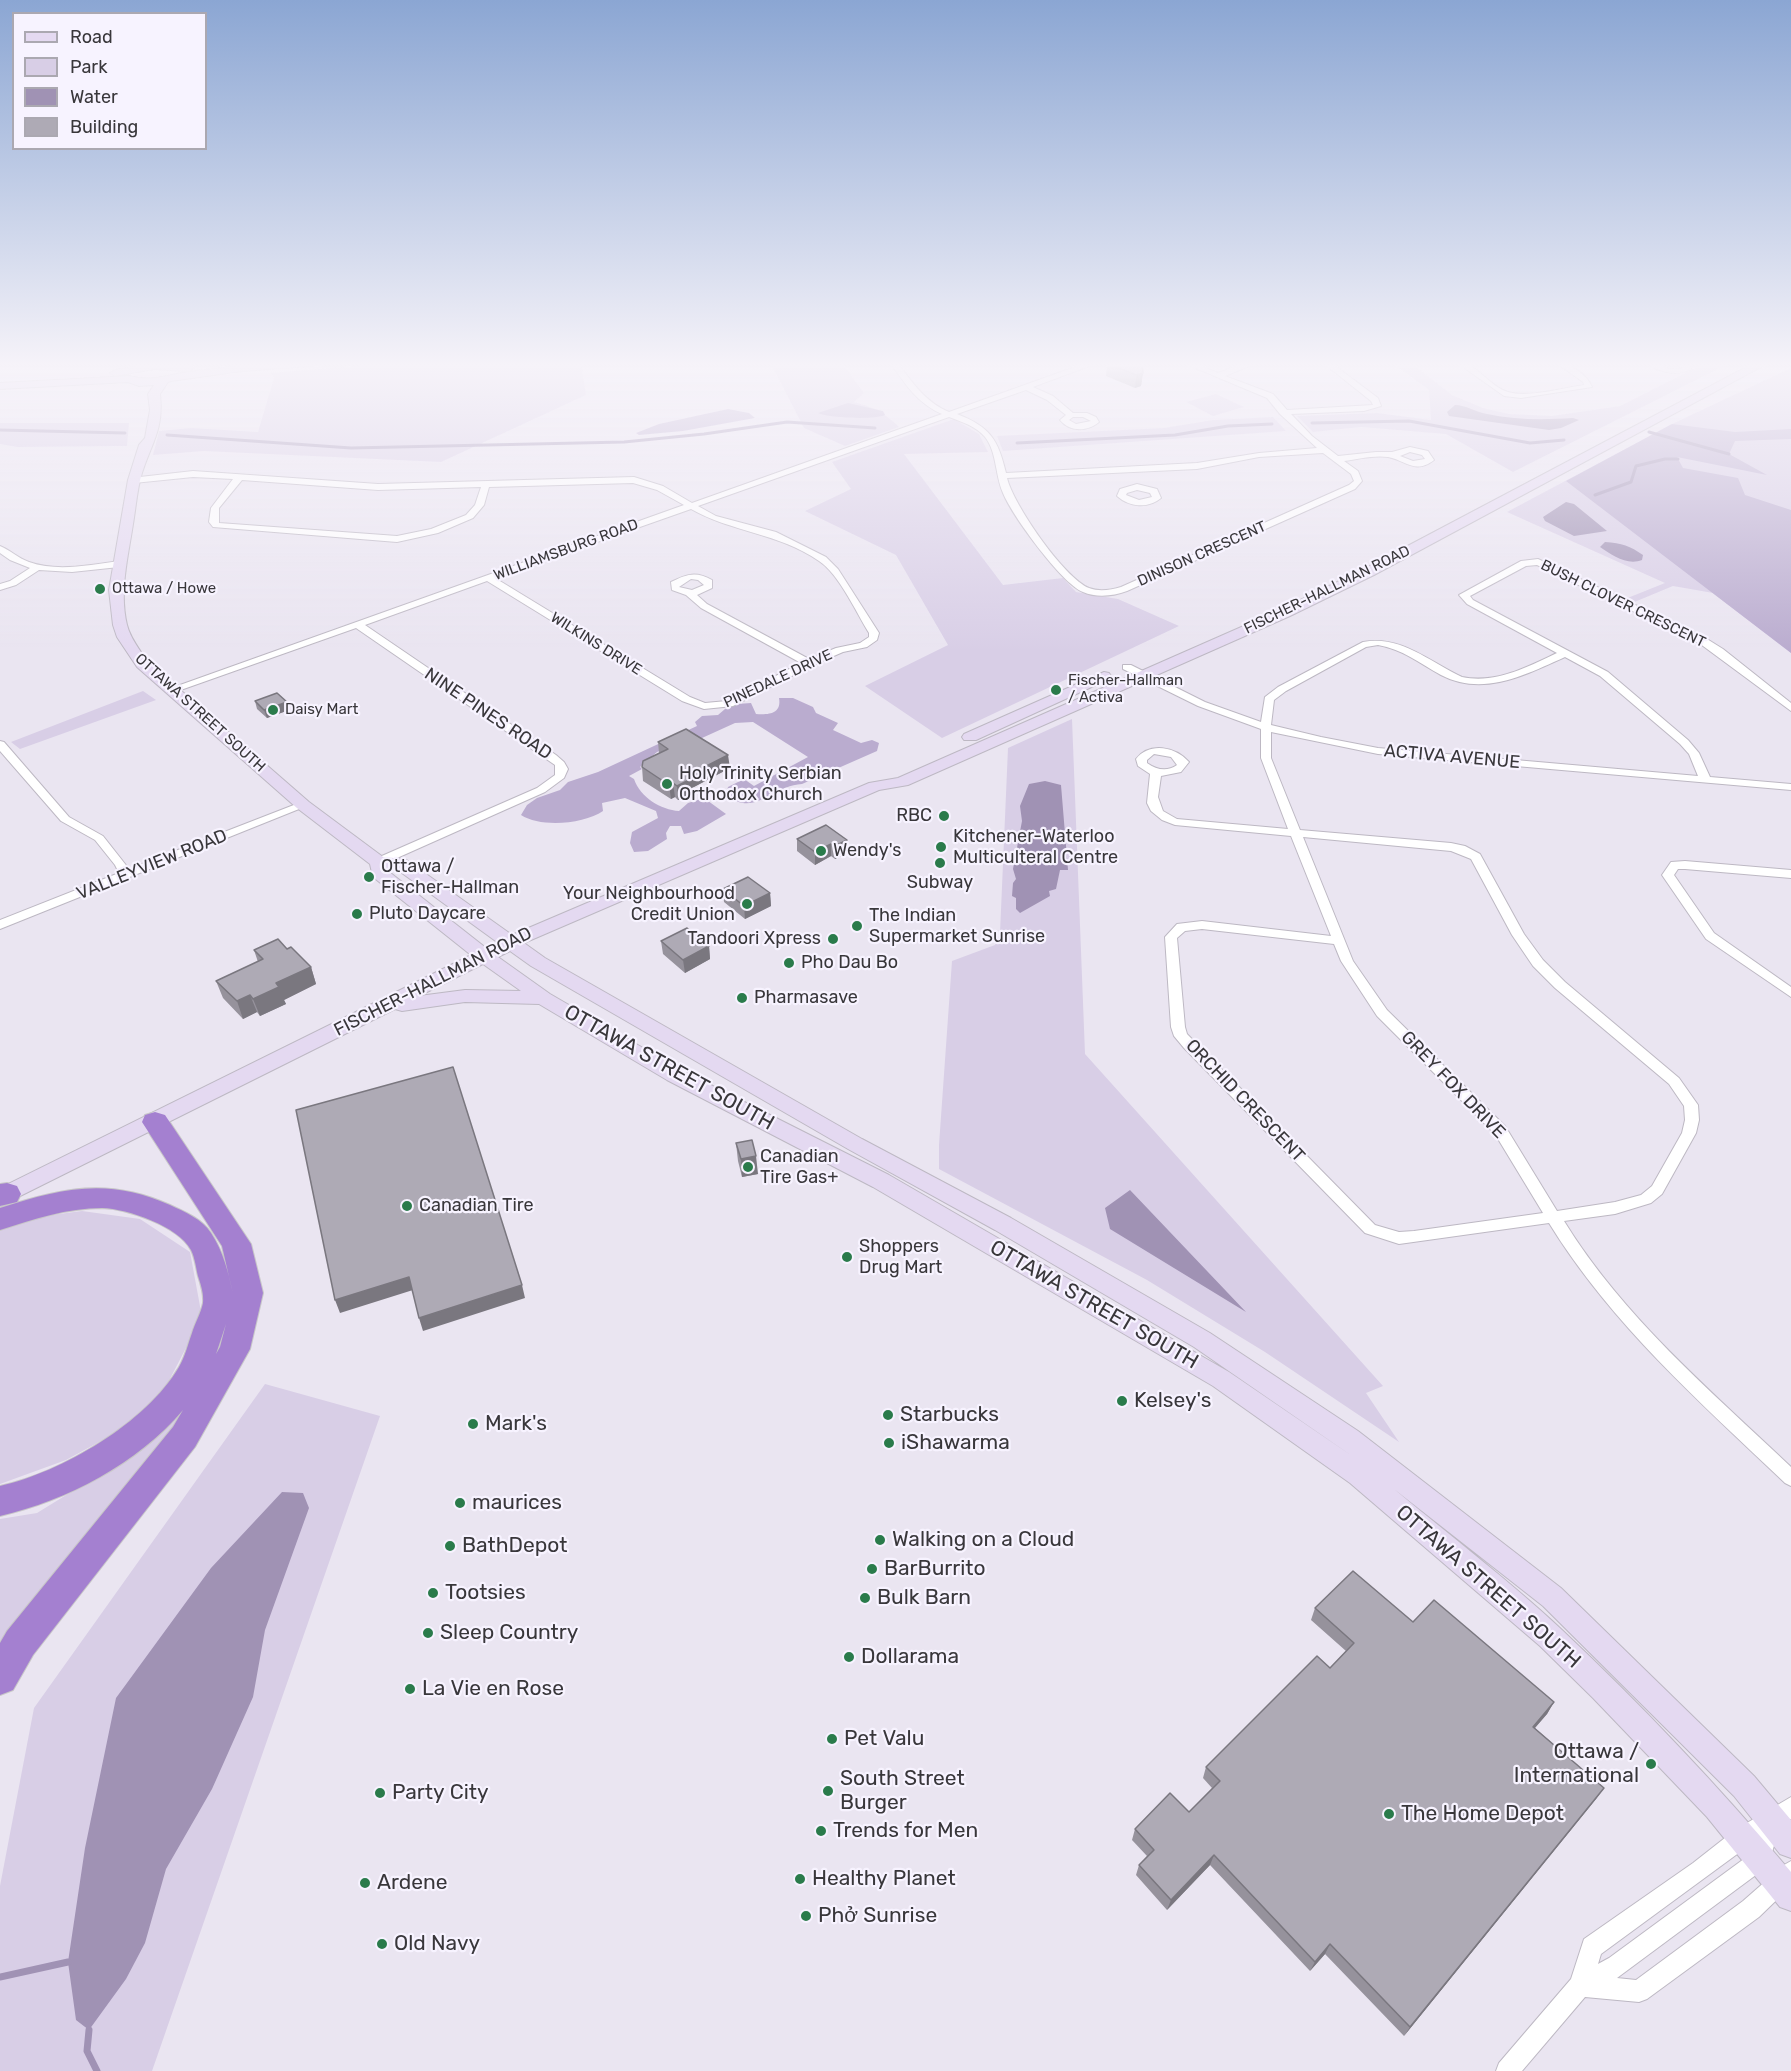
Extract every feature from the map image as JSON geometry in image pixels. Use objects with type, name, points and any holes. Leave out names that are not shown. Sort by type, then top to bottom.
[{"type":"highway","points":[[0,1677],[20,1643],[184,1437],[235,1349],[248,1293],[236,1244],[164,1117]]},
{"type":"highway","points":[[0,1502],[51,1485],[91,1465],[138,1434],[186,1383],[200,1355],[218,1299],[207,1253],[193,1230],[153,1208],[112,1197],[48,1203],[2,1202]]},
{"type":"main road","name":"OTTAWA STREET SOUTH","points":[[141,459],[134,480],[118,564],[117,606],[124,638],[142,664],[303,805],[379,862],[399,863],[538,962],[855,1144],[1003,1224],[1202,1340],[1349,1439],[1552,1597],[1744,1786],[1782,1813],[1791,1843]]},
{"type":"main road","name":"FISCHER-HALLMAN ROAD","points":[[2,1202],[484,955],[875,786],[902,782],[1329,581],[1561,459]]},
{"type":"main road","name":"FISCHER-HALLMAN ROAD","points":[[1134,671],[1285,613],[1369,572],[1583,459]]},
{"type":"main road","name":"OTTAWA STREET SOUTH","points":[[379,862],[379,873],[543,998],[674,1075],[881,1181],[994,1246],[1221,1379],[1359,1475],[1550,1637],[1603,1688],[1773,1869]]},
{"type":"main road","points":[[381,1009],[465,996],[543,998]]},
{"type":"street","name":"WILLIAMSBURG ROAD","points":[[171,690],[825,459]]},
{"type":"street","name":"DINISON CRESCENT","points":[[996,459],[1008,494],[1018,511],[1072,581],[1089,591],[1107,593],[1124,589],[1352,487],[1358,481],[1358,477],[1337,459]]},
{"type":"street","points":[[1002,476],[1212,464],[1240,459]]},
{"type":"street","points":[[1123,470],[1134,488]]},
{"type":"street","name":"PINEDALE DRIVE","points":[[134,480],[193,474],[378,487],[634,480],[654,485],[713,518],[773,534],[823,559],[835,571],[874,633],[874,638],[863,645],[840,650],[809,663],[729,704],[704,706]]},
{"type":"street","points":[[239,478],[215,508],[213,522],[216,525],[387,540],[413,537],[464,519],[476,510],[485,484]]},
{"type":"street","points":[[0,549],[11,558],[36,568],[54,570],[118,564]]},
{"type":"street","name":"BUSH CLOVER CRESCENT","points":[[1705,780],[1694,753],[1684,742],[1604,674],[1470,602],[1464,595],[1524,563],[1538,562],[1702,641],[1719,651],[1791,708]]},
{"type":"street","points":[[0,588],[13,583],[36,568]]},
{"type":"street","name":"WILKINS DRIVE","points":[[488,578],[686,699],[704,706]]},
{"type":"street","points":[[689,593],[704,606],[809,663]]},
{"type":"street","name":"NINE PINES ROAD","points":[[357,624],[552,757],[562,769],[560,776],[541,790],[379,862]]},
{"type":"street","name":"GREY FOX DRIVE","points":[[1565,653],[1504,678],[1474,682],[1443,673],[1391,644],[1368,643],[1282,689],[1269,699],[1266,713],[1266,758],[1347,961],[1382,1013],[1500,1130],[1576,1254],[1608,1296],[1672,1365],[1791,1478]]},
{"type":"street","name":"ACTIVA AVENUE","points":[[1134,671],[1196,702],[1267,728],[1332,744],[1378,751],[1791,787]]},
{"type":"street","points":[[0,744],[65,819],[99,838],[121,864],[126,875]]},
{"type":"street","points":[[1156,773],[1152,794],[1153,808],[1165,819],[1174,822],[1451,847],[1469,852],[1480,863],[1518,935],[1538,963],[1560,985],[1674,1081],[1691,1105],[1692,1120],[1689,1132],[1657,1190],[1646,1199],[1633,1204],[1553,1217]]},
{"type":"street","name":"VALLEYVIEW ROAD","points":[[0,925],[303,805]]},
{"type":"street","points":[[1791,874],[1684,865],[1670,869],[1668,875],[1710,936],[1791,993]]},
{"type":"street","name":"ORCHID CRESCENT","points":[[1339,941],[1202,926],[1181,927],[1171,937],[1178,1027],[1181,1036],[1370,1229],[1400,1238],[1553,1217]]},
{"type":"street","points":[[1580,1985],[1639,1991],[1751,1909],[1773,1869],[1782,1813]]},
{"type":"street","points":[[1507,2071],[1580,1985],[1617,1966],[1773,1869],[1782,1813]]},
{"type":"street","points":[[1580,1985],[1592,1947],[1700,1870],[1773,1869]]},
{"type":"green space","points":[[369,459],[448,459],[441,462]]},
{"type":"green space","points":[[842,459],[908,459],[1003,585],[1063,578],[1076,592],[1118,599],[1179,626],[942,738],[865,686],[948,645],[896,555],[805,511],[851,489],[832,462]]},
{"type":"green space","points":[[1489,459],[1540,459],[1513,472]]},
{"type":"green space","points":[[1607,459],[1791,459],[1791,653],[1713,593],[1673,586],[1632,603],[1625,599],[1665,583],[1507,512]]},
{"type":"green space","points":[[143,691],[156,700],[20,749],[11,742]]},
{"type":"green space","points":[[1072,719],[1085,1054],[1383,1386],[1366,1393],[1399,1442],[1265,1352],[1147,1280],[939,1169],[952,961],[995,945],[1000,933],[1008,748]]},
{"type":"green space","points":[[82,1211],[140,1219],[190,1252],[202,1317],[160,1398],[123,1429],[66,1460],[0,1484],[0,1229],[20,1219]]},
{"type":"green space","points":[[265,1384],[380,1416],[152,2071],[0,2071],[0,1886],[34,1708]]},
{"type":"green space","points":[[183,1414],[0,1652],[0,1519],[37,1513],[131,1455]]},
{"type":"shaded area","points":[[1608,459],[1678,459],[1683,468],[1738,478],[1745,495],[1791,510],[1791,653],[1566,481]]},
{"type":"shaded area","points":[[1685,459],[1737,459],[1767,475]]},
{"type":"shaded area","points":[[779,698],[793,698],[813,707],[816,713],[838,723],[833,730],[861,743],[872,740],[879,743],[877,751],[802,784],[791,786],[754,802],[745,803],[736,801],[726,794],[728,787],[744,779],[754,786],[808,757],[753,722],[735,723],[691,743],[682,742],[657,752],[640,767],[642,769],[629,776],[634,779],[646,797],[665,808],[679,811],[688,803],[704,798],[726,814],[697,831],[684,834],[681,826],[670,826],[666,833],[667,839],[648,851],[634,852],[630,843],[632,832],[658,818],[656,811],[625,798],[602,803],[603,811],[585,819],[562,823],[540,822],[521,815],[527,805],[537,798],[560,790],[568,782],[598,772],[697,726],[695,722],[702,716],[718,715],[737,704],[751,703],[756,714],[769,714],[778,707]]},
{"type":"water","points":[[1566,502],[1574,504],[1607,531],[1574,536],[1545,521],[1543,517]]},
{"type":"water","points":[[1605,542],[1630,547],[1643,555],[1642,560],[1625,561],[1600,547]]},
{"type":"water","points":[[1045,781],[1061,785],[1068,870],[1060,870],[1056,889],[1049,891],[1050,896],[1020,913],[1016,909],[1016,898],[1012,896],[1013,883],[1016,879],[1013,869],[1022,821],[1020,806],[1029,784]]},
{"type":"water","points":[[1130,1190],[1246,1312],[1110,1229],[1105,1208]]},
{"type":"water","points":[[282,1492],[303,1493],[309,1508],[265,1630],[253,1697],[212,1789],[166,1869],[145,1943],[126,1979],[89,2030],[76,2020],[68,1962],[85,1848],[116,1698],[211,1568]]},
{"type":"building","points":[[277,693],[287,702],[264,710],[255,701]]},
{"type":"building","points":[[686,729],[728,755],[687,776],[691,779],[677,786],[673,783],[669,785],[642,767],[643,761],[668,749],[658,742]]},
{"type":"building","points":[[826,825],[847,840],[835,846],[831,844],[815,852],[797,839]]},
{"type":"building","points":[[748,877],[770,893],[744,906],[723,889]]},
{"type":"building","points":[[687,928],[709,946],[683,960],[661,941]]},
{"type":"building","points":[[278,939],[287,949],[291,947],[311,967],[276,983],[279,987],[253,999],[250,995],[237,1001],[216,981],[263,959],[254,950]]},
{"type":"building","name":"Canadian Tire","points":[[453,1067],[522,1285],[419,1318],[409,1277],[335,1300],[296,1110]]},
{"type":"building","points":[[752,1140],[756,1156],[741,1159],[736,1143]]},
{"type":"building","name":"The Home Depot","points":[[1353,1571],[1413,1622],[1434,1600],[1554,1702],[1533,1727],[1604,1788],[1410,2027],[1330,1944],[1315,1962],[1214,1855],[1171,1900],[1139,1865],[1154,1850],[1135,1829],[1170,1793],[1189,1812],[1220,1781],[1206,1767],[1317,1656],[1330,1668],[1354,1643],[1315,1608]]},
{"type":"waterway","points":[[1595,495],[1631,482],[1636,466],[1665,459],[1678,459]]},
{"type":"waterway","points":[[0,1977],[68,1962]]},
{"type":"waterway","points":[[89,2030],[87,2051],[97,2071]]},
{"type":"place","name":"Ottawa / Howe","points":[[100,589]]},
{"type":"place","name":"Fischer-Hallman / Activa","points":[[1056,690]]},
{"type":"place","name":"Daisy Mart","points":[[273,710]]},
{"type":"place","name":"Holy Trinity Serbian Orthodox Church","points":[[667,784]]},
{"type":"place","name":"RBC","points":[[944,816]]},
{"type":"place","name":"Kitchener-Waterloo Multiculteral Centre","points":[[941,847]]},
{"type":"place","name":"Wendy's","points":[[821,851]]},
{"type":"place","name":"Subway","points":[[940,863]]},
{"type":"place","name":"Ottawa / Fischer-Hallman","points":[[369,877]]},
{"type":"place","name":"Your Neighbourhood Credit Union","points":[[747,904]]},
{"type":"place","name":"Pluto Daycare","points":[[357,914]]},
{"type":"place","name":"The Indian Supermarket Sunrise","points":[[857,926]]},
{"type":"place","name":"Tandoori Xpress","points":[[833,939]]},
{"type":"place","name":"Pho Dau Bo","points":[[789,963]]},
{"type":"place","name":"Pharmasave","points":[[742,998]]},
{"type":"place","name":"Canadian Tire Gas+","points":[[748,1167]]},
{"type":"place","name":"Canadian Tire","points":[[407,1206]]},
{"type":"place","name":"Shoppers Drug Mart","points":[[847,1257]]},
{"type":"place","name":"Kelsey's","points":[[1122,1401]]},
{"type":"place","name":"Starbucks","points":[[888,1415]]},
{"type":"place","name":"Mark's","points":[[473,1424]]},
{"type":"place","name":"iShawarma","points":[[889,1443]]},
{"type":"place","name":"maurices","points":[[460,1503]]},
{"type":"place","name":"Walking on a Cloud","points":[[880,1540]]},
{"type":"place","name":"BathDepot","points":[[450,1546]]},
{"type":"place","name":"BarBurrito","points":[[872,1569]]},
{"type":"place","name":"Tootsies","points":[[433,1593]]},
{"type":"place","name":"Bulk Barn","points":[[865,1598]]},
{"type":"place","name":"Sleep Country","points":[[428,1633]]},
{"type":"place","name":"Dollarama","points":[[849,1657]]},
{"type":"place","name":"La Vie en Rose","points":[[410,1689]]},
{"type":"place","name":"Pet Valu","points":[[832,1739]]},
{"type":"place","name":"Ottawa / International","points":[[1651,1764]]},
{"type":"place","name":"South Street Burger","points":[[828,1791]]},
{"type":"place","name":"Party City","points":[[380,1793]]},
{"type":"place","name":"The Home Depot","points":[[1389,1814]]},
{"type":"place","name":"Trends for Men","points":[[821,1831]]},
{"type":"place","name":"Healthy Planet","points":[[800,1879]]},
{"type":"place","name":"Ardene","points":[[365,1883]]},
{"type":"place","name":"Phở Sunrise","points":[[806,1916]]},
{"type":"place","name":"Old Navy","points":[[382,1944]]}]
